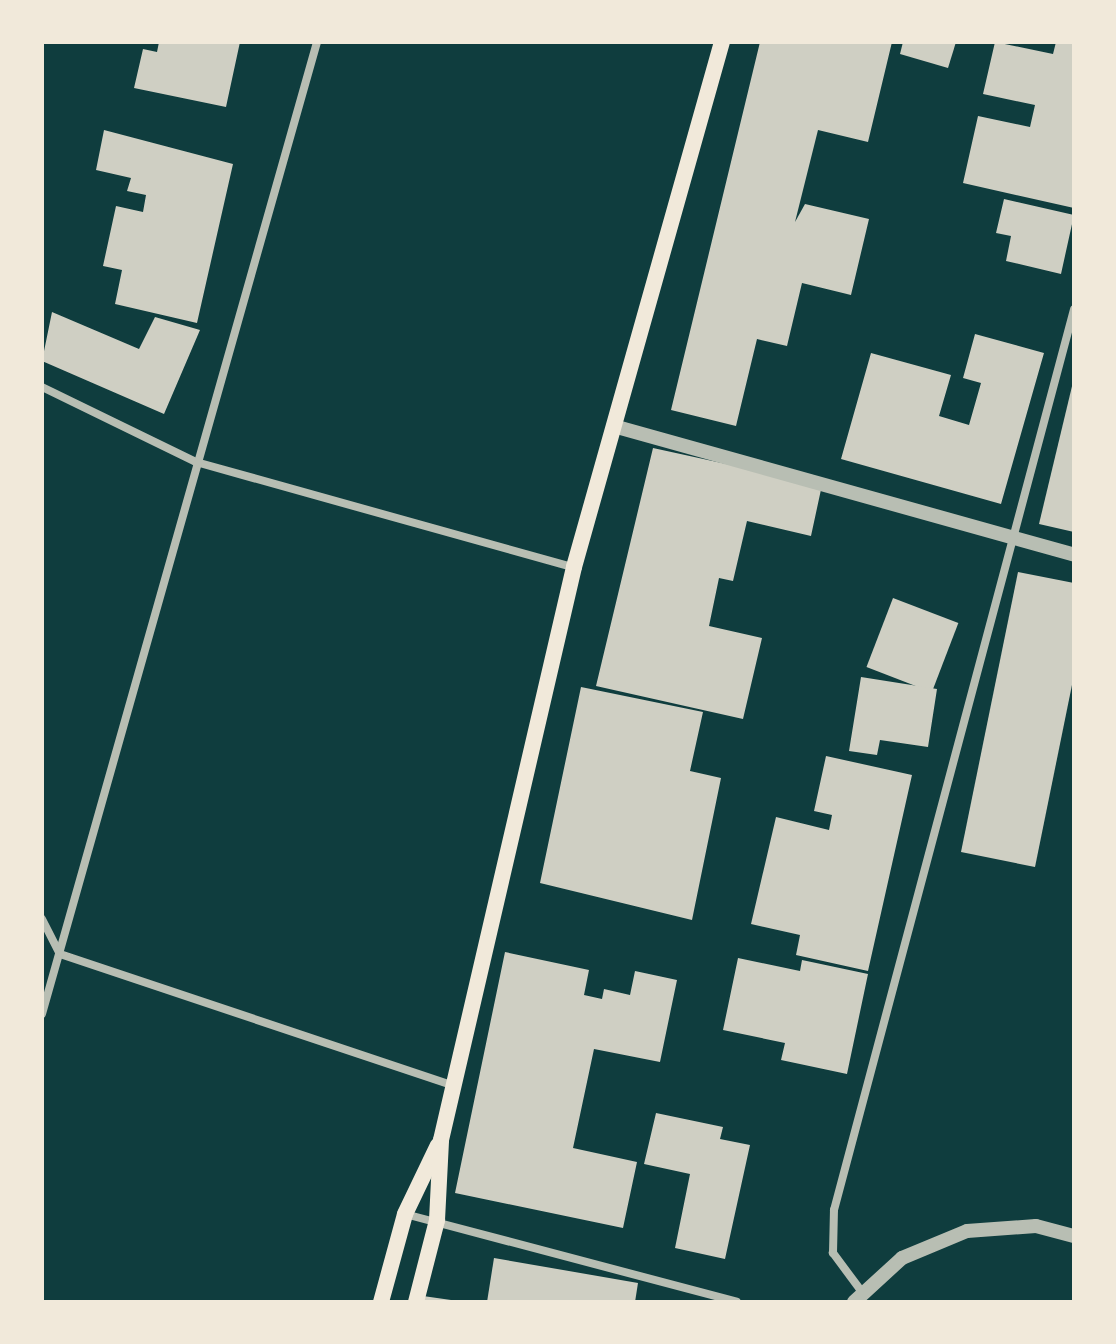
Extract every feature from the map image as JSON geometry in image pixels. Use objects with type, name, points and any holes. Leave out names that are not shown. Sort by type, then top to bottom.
[{"type":"main road","points":[[381,1302],[405,1214],[441,1140],[456,1087],[574,567],[617,427],[722,42]]},
{"type":"main road","points":[[416,1302],[437,1220],[441,1140]]},
{"type":"street","points":[[42,1014],[317,42]]},
{"type":"street","points":[[1074,309],[1017,533],[831,1222],[833,1253],[858,1297],[902,1258],[967,1231],[1036,1226],[1074,1236]]},
{"type":"street","points":[[42,387],[196,462],[574,567]]},
{"type":"street","points":[[617,427],[1017,533],[1074,555]]},
{"type":"street","points":[[42,919],[60,954],[456,1087]]},
{"type":"street","points":[[405,1214],[737,1302]]},
{"type":"building","points":[[159,42],[240,42],[226,107],[134,88],[143,49],[157,52]]},
{"type":"building","points":[[760,42],[892,42],[868,142],[818,130],[795,222],[805,204],[869,219],[851,295],[802,283],[787,346],[757,339],[736,426],[671,410]]},
{"type":"building","points":[[903,42],[956,42],[948,68],[900,54]]},
{"type":"building","points":[[995,42],[1053,54],[1056,42],[1074,44],[1074,208],[963,183],[978,116],[1030,127],[1035,105],[983,94]]},
{"type":"building","points":[[104,130],[233,164],[197,323],[115,304],[122,270],[103,266],[116,206],[143,212],[146,195],[127,191],[131,178],[96,170]]},
{"type":"building","points":[[1004,199],[1074,215],[1061,274],[1006,261],[1011,236],[996,233]]},
{"type":"building","points":[[52,312],[139,349],[155,317],[200,330],[164,414],[42,361]]},
{"type":"building","points":[[975,334],[1044,353],[1001,504],[841,459],[871,353],[951,375],[939,416],[969,425],[981,383],[963,378]]},
{"type":"building","points":[[1074,382],[1074,532],[1039,524]]},
{"type":"building","points":[[653,448],[822,485],[811,536],[747,521],[733,581],[719,578],[709,626],[762,638],[743,719],[596,686]]},
{"type":"building","points":[[1018,572],[1074,583],[1074,675],[1035,867],[961,852]]},
{"type":"building","points":[[893,598],[958,623],[932,692],[866,667]]},
{"type":"building","points":[[861,677],[937,689],[928,747],[880,740],[877,755],[849,751]]},
{"type":"building","points":[[581,687],[703,712],[690,771],[721,778],[692,920],[540,883]]},
{"type":"building","points":[[826,756],[912,775],[868,971],[796,955],[800,935],[751,924],[776,817],[829,830],[832,815],[814,811]]},
{"type":"building","points":[[505,952],[589,970],[584,995],[602,999],[604,989],[630,995],[635,971],[677,980],[660,1062],[594,1049],[573,1148],[637,1162],[623,1228],[455,1193]]},
{"type":"building","points":[[738,958],[800,971],[802,960],[868,974],[847,1074],[781,1060],[785,1043],[723,1030]]},
{"type":"building","points":[[656,1113],[723,1127],[720,1139],[750,1145],[725,1259],[675,1248],[690,1174],[644,1164]]},
{"type":"building","points":[[494,1258],[638,1283],[635,1302],[487,1302]]},
{"type":"building","points":[[423,1296],[451,1300],[451,1302],[422,1302]]}]
